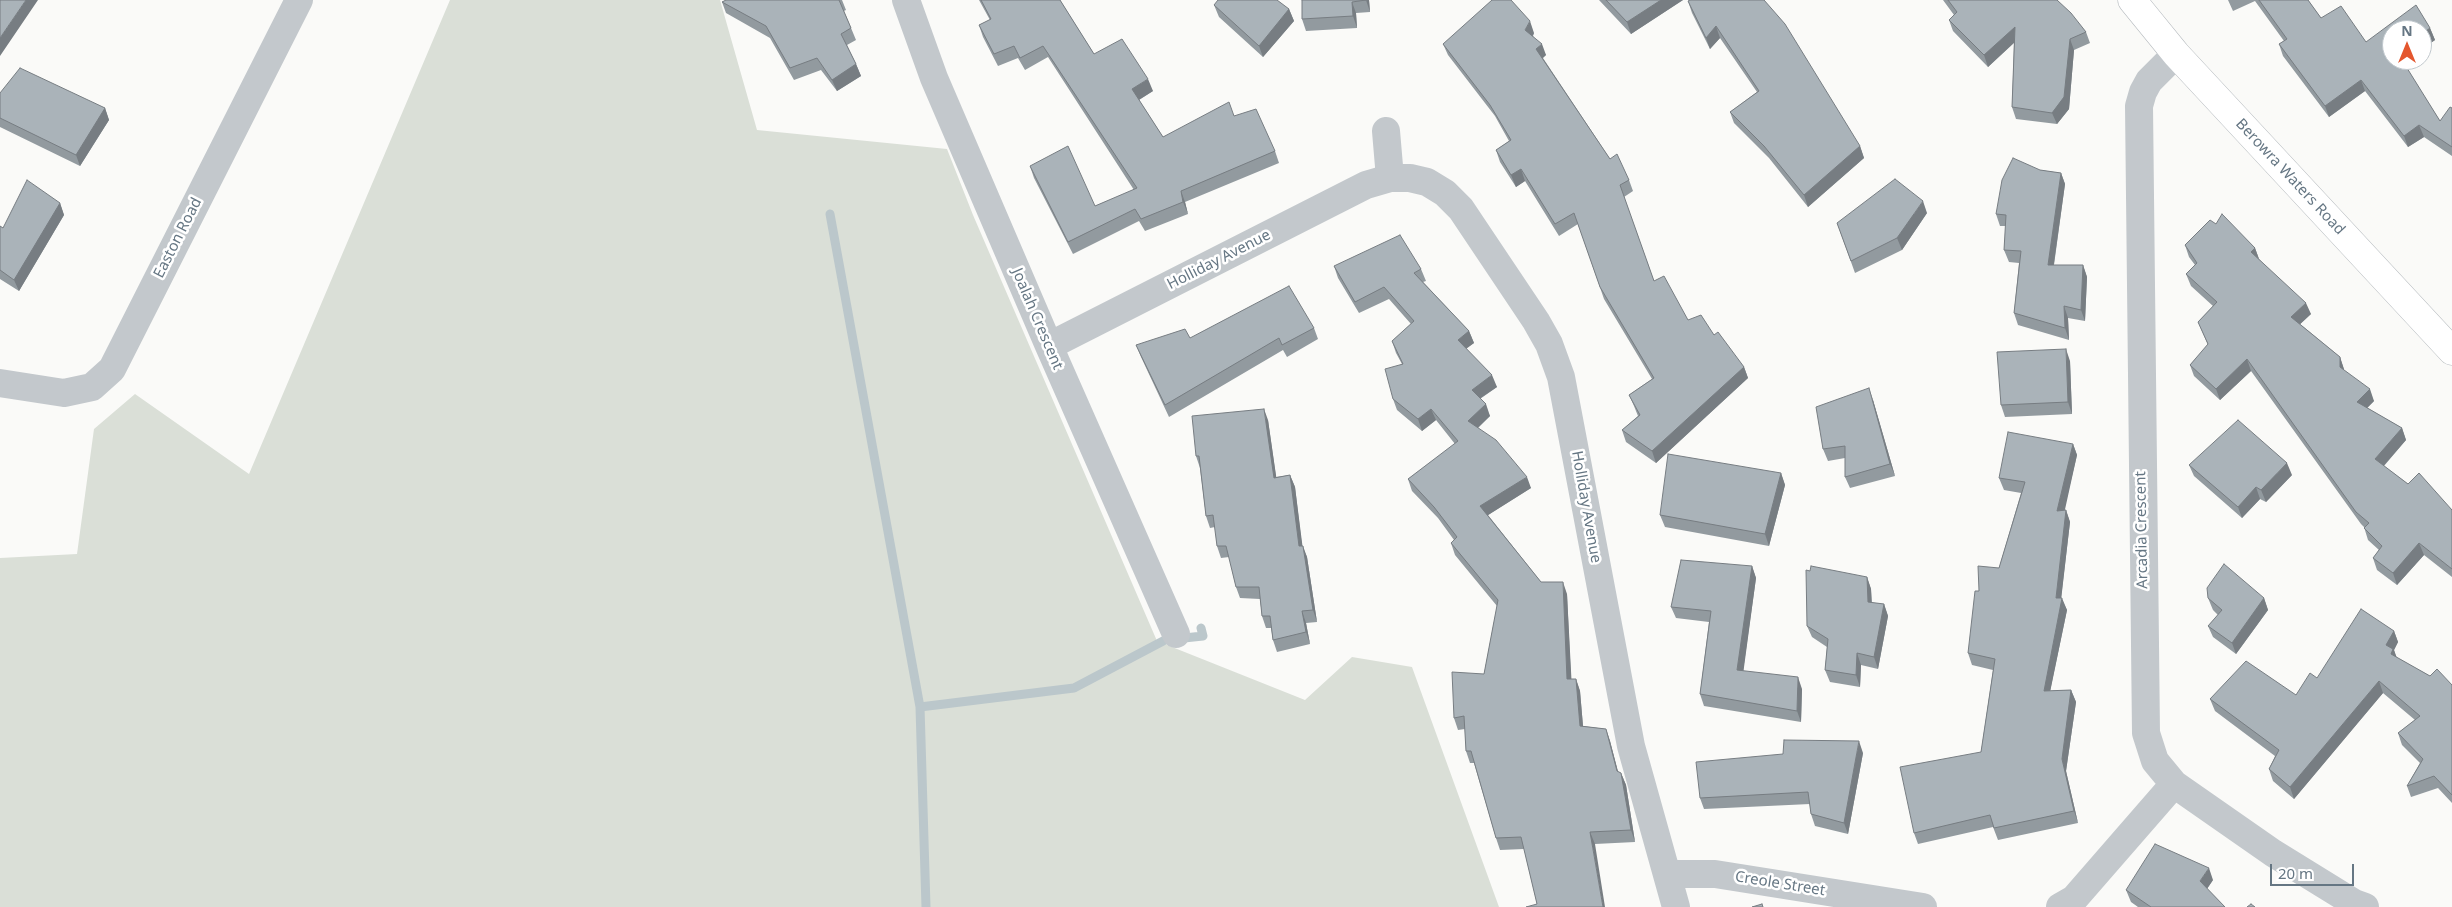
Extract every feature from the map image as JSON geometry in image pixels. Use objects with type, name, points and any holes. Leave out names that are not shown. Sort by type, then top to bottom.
[{"type":"main road","name":"Berowra Waters Road","points":[[2132,0],[2176,54],[2452,351]]},
{"type":"street","name":"Easton Road","points":[[0,383],[64,394],[92,387],[112,369],[299,0]]},
{"type":"street","name":"Joalah Crescent","points":[[906,0],[934,78],[1049,346],[1176,634]]},
{"type":"street","name":"Arcadia Crescent","points":[[2176,54],[2156,72],[2143,92],[2139,106],[2138,126],[2146,734],[2155,761],[2174,784],[2273,853],[2354,903],[2365,907]]},
{"type":"street","points":[[1386,131],[1390,178]]},
{"type":"street","name":"Holliday Avenue","points":[[1049,346],[1366,185],[1390,178],[1427,182],[1445,193],[1461,209],[1536,321],[1549,344],[1561,377],[1631,746],[1676,907]]},
{"type":"street","points":[[2060,907],[2074,899],[2174,784]]},
{"type":"street","name":"Creole Street","points":[[1667,874],[1715,874],[1923,907]]},
{"type":"shaded area","points":[[450,0],[720,0],[757,130],[947,149],[973,215],[1157,641],[1305,700],[1352,657],[1412,667],[1499,907],[0,907],[0,558],[77,554],[94,429],[135,394],[249,474]]},
{"type":"building","points":[[0,0],[26,0],[0,38]]},
{"type":"building","points":[[726,0],[839,0],[851,28],[841,34],[856,64],[832,80],[817,58],[790,68],[766,26],[722,2]]},
{"type":"building","points":[[981,0],[1060,0],[1094,54],[1122,39],[1148,79],[1132,89],[1163,137],[1229,102],[1234,116],[1256,109],[1275,151],[1181,191],[1183,202],[1141,219],[1135,209],[1068,242],[1030,166],[1068,146],[1095,206],[1137,188],[1043,46],[1020,58],[1014,46],[994,54],[979,25],[991,19]]},
{"type":"building","points":[[1218,0],[1277,0],[1289,9],[1259,46],[1214,5]]},
{"type":"building","points":[[1302,0],[1366,0],[1352,2],[1353,16],[1302,19]]},
{"type":"building","points":[[1492,0],[1511,0],[1530,21],[1525,30],[1542,44],[1536,49],[1610,159],[1617,154],[1629,180],[1620,185],[1654,281],[1664,276],[1688,320],[1701,315],[1714,335],[1718,332],[1744,367],[1652,451],[1622,430],[1640,415],[1629,395],[1654,378],[1600,287],[1574,213],[1555,224],[1521,169],[1511,175],[1496,150],[1511,140],[1490,105],[1443,44]]},
{"type":"building","points":[[1606,0],[1661,0],[1627,22]]},
{"type":"building","points":[[1764,0],[1785,24],[1860,146],[1804,195],[1764,146],[1730,112],[1759,91],[1716,26],[1706,38],[1688,1]]},
{"type":"building","points":[[1948,0],[2057,0],[2071,13],[2086,32],[2070,39],[2064,97],[2052,113],[2012,107],[2015,27],[1984,55],[1949,20],[1957,12]]},
{"type":"building","points":[[2259,0],[2308,0],[2321,18],[2341,6],[2366,42],[2382,30],[2382,70],[2408,70],[2440,121],[2450,107],[2452,108],[2452,147],[2419,125],[2404,136],[2361,80],[2325,106],[2279,44],[2287,39]]},
{"type":"building","points":[[2416,5],[2425,20],[2396,20]]},
{"type":"building","points":[[20,68],[105,108],[76,155],[0,118],[0,93]]},
{"type":"building","points":[[2013,158],[2040,170],[2061,173],[2048,265],[2083,265],[2081,310],[2064,306],[2065,328],[2014,313],[2021,251],[2004,250],[2006,215],[1996,214],[2002,180]]},
{"type":"building","points":[[1895,179],[1923,201],[1897,238],[1851,261],[1837,223]]},
{"type":"building","points":[[27,180],[60,203],[14,280],[0,270],[0,226],[3,228]]},
{"type":"building","points":[[2222,214],[2255,248],[2251,252],[2306,303],[2291,317],[2340,357],[2340,367],[2370,389],[2357,402],[2402,428],[2375,459],[2408,484],[2419,473],[2452,510],[2452,569],[2419,543],[2393,573],[2373,558],[2382,546],[2364,528],[2369,523],[2356,512],[2247,359],[2216,389],[2190,365],[2208,344],[2198,322],[2217,302],[2186,274],[2197,263],[2185,245],[2210,220],[2216,224]]},
{"type":"building","points":[[1400,235],[1421,269],[1414,273],[1469,331],[1458,340],[1492,375],[1472,390],[1486,404],[1468,421],[1496,440],[1527,477],[1480,506],[1541,582],[1563,582],[1567,679],[1576,679],[1580,726],[1606,729],[1617,771],[1621,773],[1631,830],[1590,832],[1603,907],[1526,907],[1537,904],[1521,837],[1496,838],[1471,751],[1466,751],[1464,716],[1454,718],[1452,672],[1484,674],[1498,600],[1451,543],[1457,537],[1434,507],[1408,479],[1458,441],[1431,409],[1418,419],[1393,399],[1385,369],[1403,364],[1392,341],[1414,321],[1384,287],[1355,302],[1334,266]]},
{"type":"building","points":[[1289,286],[1314,328],[1282,345],[1279,338],[1165,405],[1136,345],[1185,329],[1190,338]]},
{"type":"building","points":[[2066,349],[2068,402],[2001,405],[1997,352]]},
{"type":"building","points":[[1869,388],[1890,464],[1845,477],[1845,446],[1823,449],[1816,407]]},
{"type":"building","points":[[1264,409],[1274,478],[1290,475],[1299,546],[1303,546],[1313,610],[1302,611],[1306,632],[1273,640],[1270,616],[1262,616],[1259,587],[1236,587],[1226,546],[1217,546],[1213,515],[1206,516],[1199,456],[1196,456],[1192,416]]},
{"type":"building","points":[[2238,420],[2287,463],[2261,490],[2256,487],[2238,507],[2189,465]]},
{"type":"building","points":[[2008,432],[2073,444],[2057,511],[2066,510],[2056,598],[2062,598],[2044,691],[2071,690],[2062,759],[2074,811],[1994,828],[1990,815],[1914,833],[1900,767],[1981,752],[1995,659],[1968,653],[1975,591],[1979,591],[1978,566],[1999,568],[2025,482],[1999,478]]},
{"type":"building","points":[[1668,454],[1781,473],[1765,534],[1660,515]]},
{"type":"building","points":[[1681,560],[1752,566],[1737,670],[1798,677],[1797,711],[1700,694],[1711,611],[1671,607]]},
{"type":"building","points":[[2224,564],[2264,598],[2232,643],[2208,626],[2222,610],[2208,598],[2207,588]]},
{"type":"building","points":[[1811,566],[1867,577],[1868,602],[1884,604],[1874,657],[1857,653],[1856,675],[1825,670],[1828,639],[1807,626],[1806,570],[1810,571]]},
{"type":"building","points":[[2361,609],[2394,631],[2386,645],[2393,649],[2391,654],[2430,676],[2437,669],[2452,685],[2452,795],[2434,776],[2407,786],[2423,759],[2398,733],[2420,716],[2379,681],[2290,787],[2269,769],[2279,750],[2210,699],[2246,661],[2296,695],[2310,673],[2317,678]]},
{"type":"building","points":[[1784,740],[1859,741],[1844,823],[1811,814],[1808,792],[1700,798],[1696,762],[1783,754]]},
{"type":"building","points":[[2155,844],[2209,868],[2200,881],[2225,907],[2151,907],[2126,890]]},
{"type":"building","points":[[1762,904],[1763,907],[1752,907]]},
{"type":"waterway","points":[[830,214],[920,707],[926,907]]},
{"type":"waterway","points":[[920,707],[1074,688],[1165,640],[1203,636],[1201,628]]}]
